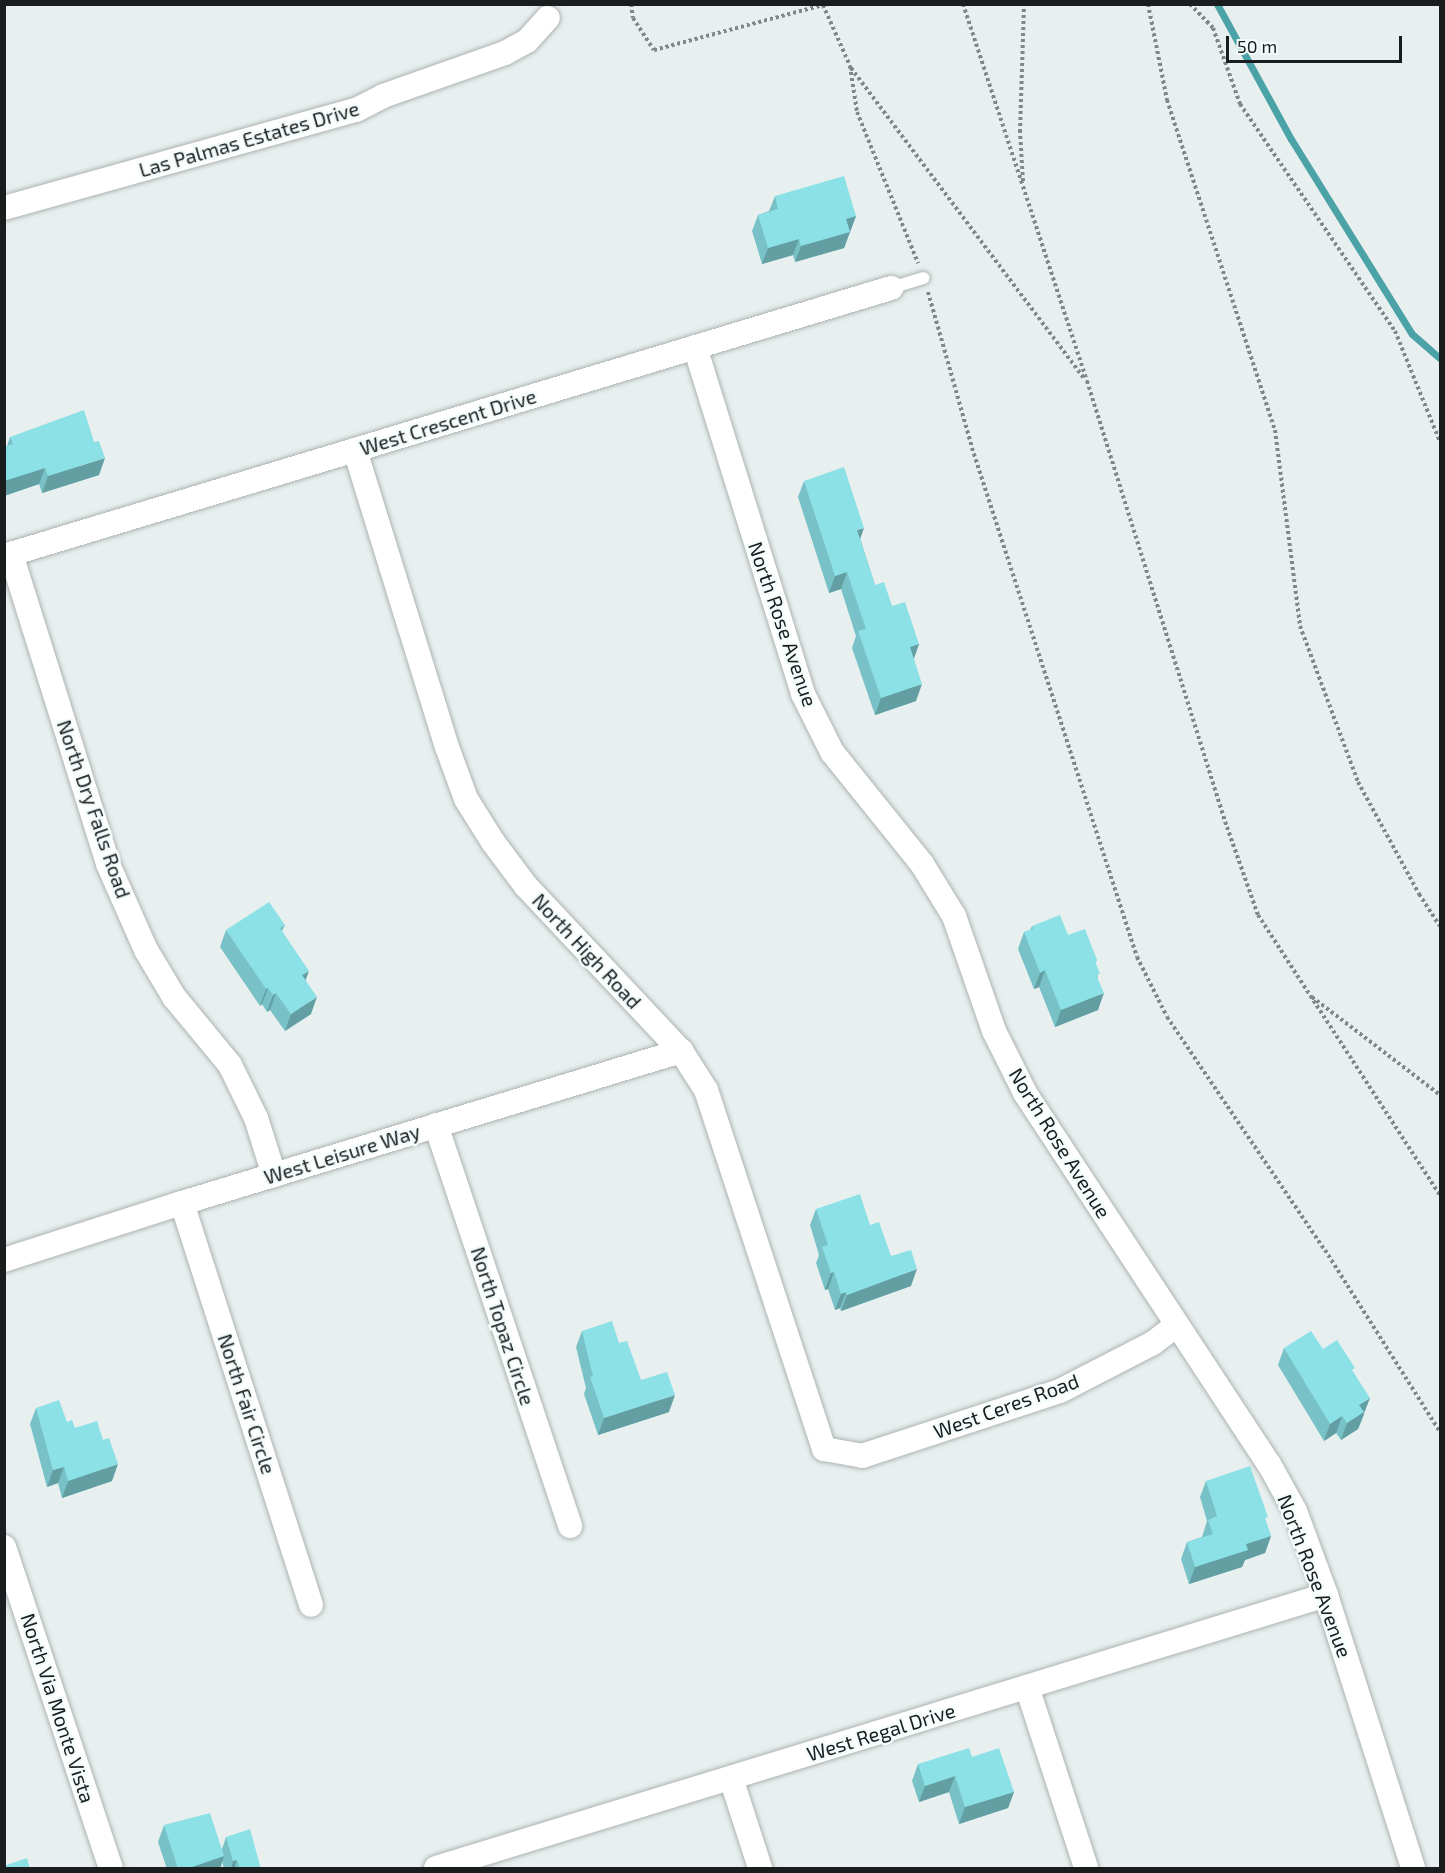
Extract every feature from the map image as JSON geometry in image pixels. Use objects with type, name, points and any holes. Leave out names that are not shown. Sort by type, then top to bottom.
[{"type":"street","name":"Las Palmas Estates Drive","points":[[4,208],[356,110],[383,96],[506,53],[527,41],[548,18]]},
{"type":"street","name":"West Crescent Drive","points":[[8,555],[891,288]]},
{"type":"street","name":"North Rose Avenue","points":[[695,347],[803,694],[832,752],[922,864],[954,916],[994,1031],[1025,1093],[1269,1464],[1294,1510],[1326,1595],[1413,1869]]},
{"type":"street","name":"North High Road","points":[[354,450],[447,747],[466,799],[493,842],[525,885],[681,1051],[706,1090],[824,1449]]},
{"type":"street","name":"North Dry Falls Road","points":[[8,555],[108,864],[152,959],[174,996],[230,1065],[256,1118],[274,1175]]},
{"type":"street","name":"West Leisure Way","points":[[4,1260],[182,1203],[681,1051]]},
{"type":"street","name":"North Topaz Circle","points":[[436,1125],[570,1526]]},
{"type":"street","name":"North Fair Circle","points":[[182,1203],[311,1605]]},
{"type":"street","name":"West Ceres Road","points":[[824,1449],[862,1456],[1060,1391],[1154,1342],[1177,1325]]},
{"type":"street","name":"North Via Monte Vista","points":[[4,1547],[111,1869]]},
{"type":"street","name":"West Regal Drive","points":[[436,1869],[1326,1595]]},
{"type":"street","points":[[1027,1687],[1086,1869]]},
{"type":"street","points":[[731,1778],[760,1869]]},
{"type":"lane","points":[[891,288],[924,278]]},
{"type":"path","points":[[631,4],[633,18],[654,50],[823,5],[850,66],[1087,381]]},
{"type":"path","points":[[963,4],[1087,381],[1227,827],[1258,915],[1440,1196]]},
{"type":"path","points":[[1024,4],[1020,132],[1024,186]]},
{"type":"path","points":[[1148,4],[1167,100],[1275,430],[1300,626],[1358,782],[1419,894],[1440,926]]},
{"type":"path","points":[[1190,4],[1213,28],[1240,104],[1395,332],[1440,442]]},
{"type":"path","points":[[850,66],[857,112],[924,278],[972,448],[1137,957],[1167,1017],[1325,1250],[1440,1432]]},
{"type":"path","points":[[1309,995],[1440,1095]]},
{"type":"building","points":[[844,176],[856,216],[846,219],[850,232],[801,246],[799,239],[768,248],[758,215],[778,209],[775,196]]},
{"type":"building","points":[[84,410],[94,442],[99,441],[105,458],[48,476],[45,468],[4,481],[4,447],[13,444],[10,437]]},
{"type":"building","points":[[844,467],[864,528],[857,530],[875,585],[884,582],[892,606],[905,602],[919,644],[910,647],[922,684],[881,698],[858,631],[866,629],[847,572],[835,576],[804,481]]},
{"type":"building","points":[[269,902],[285,925],[280,928],[309,971],[302,975],[317,997],[291,1014],[276,993],[273,995],[268,988],[266,989],[226,930]]},
{"type":"building","points":[[1060,915],[1068,935],[1085,929],[1097,960],[1095,961],[1100,974],[1096,975],[1104,993],[1061,1010],[1045,970],[1040,973],[1024,932],[1033,929],[1032,926]]},
{"type":"building","points":[[860,1194],[870,1225],[879,1222],[891,1256],[911,1250],[917,1269],[847,1295],[846,1292],[841,1294],[834,1272],[831,1273],[822,1247],[828,1245],[816,1209]]},
{"type":"building","points":[[612,1321],[619,1343],[627,1341],[641,1380],[667,1372],[675,1395],[604,1418],[590,1377],[593,1376],[582,1331]]},
{"type":"building","points":[[1311,1331],[1323,1349],[1337,1340],[1370,1398],[1359,1405],[1364,1412],[1347,1423],[1342,1416],[1330,1424],[1284,1348]]},
{"type":"building","points":[[59,1400],[67,1422],[72,1420],[75,1428],[97,1421],[103,1440],[109,1438],[118,1464],[68,1481],[64,1467],[53,1470],[36,1408]]},
{"type":"building","points":[[1250,1466],[1268,1517],[1265,1518],[1271,1536],[1246,1544],[1248,1550],[1195,1567],[1187,1542],[1213,1534],[1208,1520],[1217,1516],[1206,1481]]},
{"type":"building","points":[[969,1748],[972,1757],[999,1748],[1014,1792],[965,1807],[955,1776],[925,1786],[918,1764]]},
{"type":"building","points":[[210,1813],[224,1856],[186,1869],[178,1869],[164,1825]]},
{"type":"building","points":[[250,1829],[261,1869],[240,1869],[237,1860],[233,1861],[226,1837]]},
{"type":"building","points":[[27,1858],[30,1869],[4,1869],[4,1866]]},
{"type":"waterway","points":[[1217,4],[1291,139],[1412,334],[1440,358]]}]
